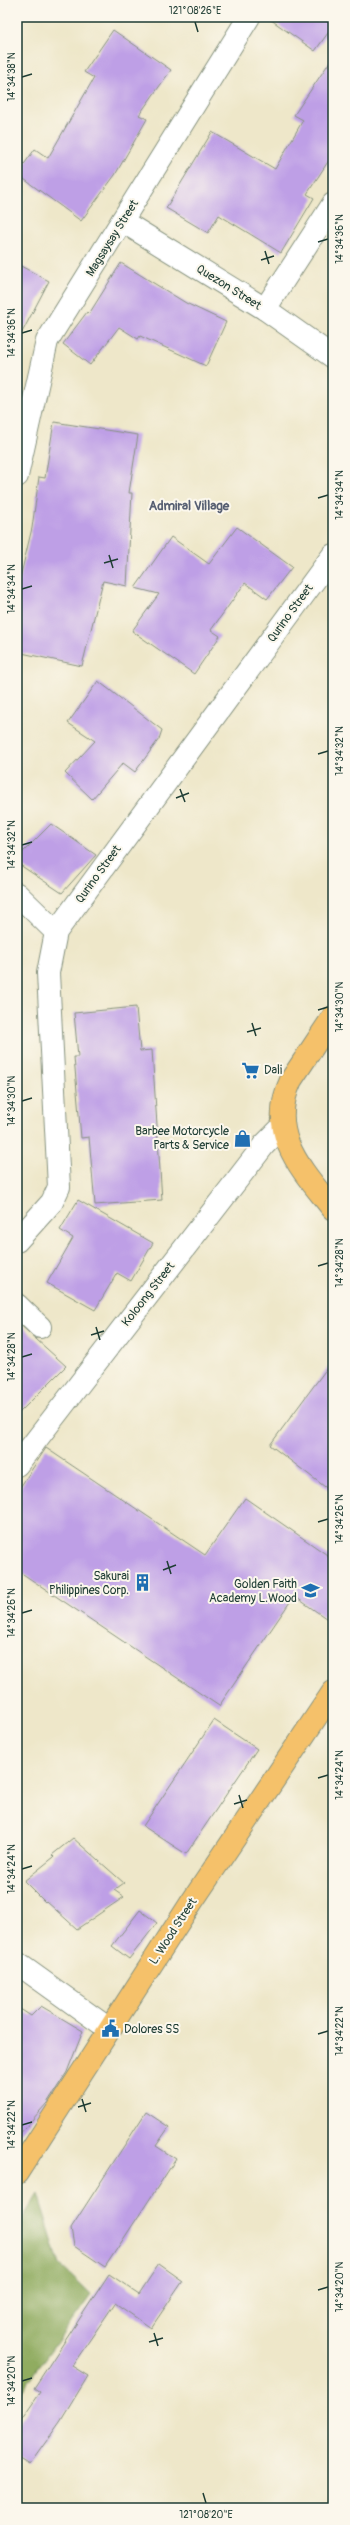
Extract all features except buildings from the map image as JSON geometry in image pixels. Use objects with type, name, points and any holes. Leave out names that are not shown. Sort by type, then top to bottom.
[{"type":"main road","points":[[333,1017],[297,1069],[286,1090],[282,1127],[293,1155],[333,1209]]},
{"type":"main road","name":"L. Wood Street","points":[[17,2173],[109,2029],[333,1692]]},
{"type":"street","name":"Magsaysay Street","points":[[17,476],[47,341],[249,17]]},
{"type":"street","points":[[265,309],[333,204]]},
{"type":"street","name":"Quezon Street","points":[[122,221],[265,309],[333,358]]},
{"type":"street","name":"Qurino Street","points":[[17,1241],[52,1202],[60,1187],[48,973],[56,932],[333,555]]},
{"type":"street","points":[[17,894],[56,932]]},
{"type":"street","name":"Koloong Street","points":[[17,1465],[264,1145],[282,1127]]},
{"type":"street","points":[[17,1305],[40,1327]]},
{"type":"street","points":[[17,1963],[109,2029]]},
{"type":"green space","points":[[38,2194],[60,2265],[91,2295],[17,2398],[17,2227]]},
{"type":"place","name":"Dali","points":[[251,1070]]},
{"type":"place","name":"Barbee Motorcycle Parts & Service","points":[[242,1138]]},
{"type":"place","name":"Sakurai Philippines Corp.","points":[[142,1583]]},
{"type":"place","name":"Golden Faith Academy L.Wood","points":[[310,1591]]},
{"type":"place","name":"Dolores SS","points":[[111,2029]]},
{"type":"district","name":"Admiral Village","points":[[189,505]]}]
